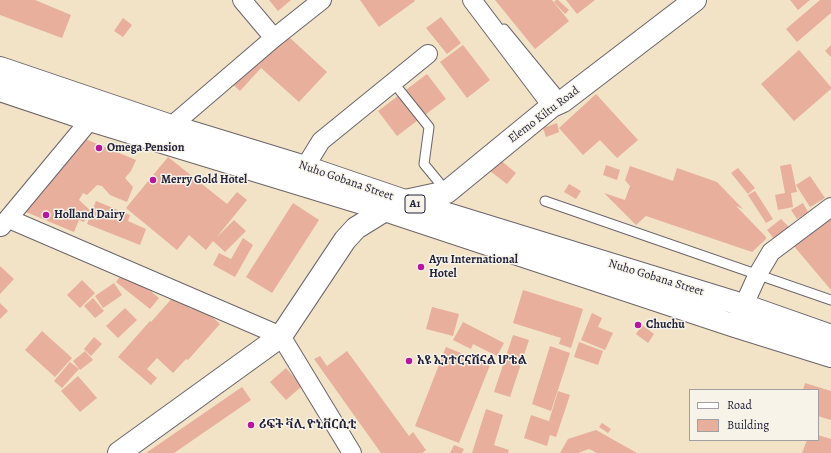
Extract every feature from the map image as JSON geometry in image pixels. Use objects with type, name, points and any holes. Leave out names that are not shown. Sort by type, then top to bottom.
[{"type":"main road","name":"Elemo Kiltu Road","points":[[281,336],[345,240],[356,228],[385,210],[405,201],[447,192],[557,103],[694,0]]},
{"type":"main road","name":"Nuho Gobana Street","points":[[0,68],[163,133],[385,210],[735,326],[831,356]]},
{"type":"main road","name":"Nuho Gobana Street","points":[[0,90],[90,120],[163,133],[305,167],[405,201],[743,306],[831,336]]},
{"type":"main road","points":[[119,453],[281,336]]},
{"type":"street","points":[[242,0],[274,38]]},
{"type":"street","points":[[163,133],[274,38],[322,0]]},
{"type":"street","points":[[472,0],[557,103]]},
{"type":"street","points":[[305,167],[321,141],[428,54]]},
{"type":"street","points":[[90,120],[4,223],[281,336],[352,453]]},
{"type":"street","points":[[735,326],[758,274],[771,252],[831,207]]},
{"type":"lane","points":[[485,0],[486,6],[557,103]]},
{"type":"lane","points":[[393,82],[429,127],[424,164],[447,192]]},
{"type":"lane","points":[[545,201],[831,300]]},
{"type":"building","points":[[0,0],[35,0],[71,15],[62,38],[0,15]]},
{"type":"building","points":[[269,0],[291,0],[278,11]]},
{"type":"building","points":[[360,0],[414,0],[415,1],[379,27]]},
{"type":"building","points":[[495,0],[552,0],[569,21],[535,49]]},
{"type":"building","points":[[558,0],[569,10],[565,14],[554,2]]},
{"type":"building","points":[[566,0],[595,0],[577,14]]},
{"type":"building","points":[[790,0],[810,0],[798,10]]},
{"type":"building","points":[[820,0],[831,0],[831,13],[797,42],[786,29]]},
{"type":"building","points":[[441,17],[461,43],[447,54],[426,28]]},
{"type":"building","points":[[123,18],[132,25],[123,37],[114,31]]},
{"type":"building","points":[[276,25],[327,72],[299,102],[261,68],[240,91],[227,79]]},
{"type":"building","points":[[463,45],[490,80],[467,98],[440,62]]},
{"type":"building","points":[[831,45],[831,57],[825,51]]},
{"type":"building","points":[[799,50],[831,87],[831,89],[794,121],[761,84]]},
{"type":"building","points":[[427,74],[446,99],[397,136],[378,111]]},
{"type":"building","points":[[596,94],[638,140],[617,158],[600,140],[583,155],[559,128]]},
{"type":"building","points":[[557,123],[559,132],[546,137],[543,128]]},
{"type":"building","points":[[83,138],[136,160],[131,171],[125,178],[133,187],[127,202],[110,195],[102,186],[97,185],[87,195],[83,193],[79,200],[90,210],[84,222],[79,220],[74,232],[26,212],[31,201]]},
{"type":"building","points":[[168,157],[227,204],[237,192],[247,200],[216,238],[234,220],[246,231],[225,252],[213,241],[206,250],[189,235],[177,250],[126,208]]},
{"type":"building","points":[[499,159],[516,173],[507,184],[490,171]]},
{"type":"building","points":[[791,164],[797,192],[791,193],[793,207],[778,210],[775,195],[785,193],[780,166]]},
{"type":"building","points":[[606,165],[620,170],[617,180],[603,175]]},
{"type":"building","points":[[630,166],[673,181],[677,168],[717,182],[743,209],[736,206],[766,237],[766,239],[752,252],[646,216],[636,225],[604,193],[625,200],[630,186],[625,180]]},
{"type":"building","points":[[738,168],[755,188],[748,194],[731,173]]},
{"type":"building","points":[[810,176],[825,198],[810,207],[796,185]]},
{"type":"building","points":[[569,184],[581,191],[576,199],[564,192]]},
{"type":"building","points":[[755,191],[773,219],[766,223],[748,195]]},
{"type":"building","points":[[96,201],[130,215],[128,221],[146,229],[140,245],[87,224]]},
{"type":"building","points":[[293,203],[319,220],[272,293],[246,277]]},
{"type":"building","points":[[803,203],[808,212],[797,219],[791,210]]},
{"type":"building","points":[[831,213],[831,290],[793,245]]},
{"type":"building","points":[[781,219],[789,227],[774,239],[767,230]]},
{"type":"building","points":[[243,238],[253,245],[235,277],[213,265],[219,253],[231,259]]},
{"type":"building","points":[[0,266],[14,279],[0,294]]},
{"type":"building","points":[[125,270],[159,298],[150,309],[116,282]]},
{"type":"building","points":[[82,280],[95,293],[80,308],[67,295]]},
{"type":"building","points":[[114,283],[122,295],[103,308],[95,296]]},
{"type":"building","points":[[523,290],[583,309],[571,348],[559,344],[561,338],[513,323]]},
{"type":"building","points":[[175,295],[191,309],[196,303],[220,324],[188,360],[186,359],[173,373],[157,358],[147,369],[157,378],[151,385],[118,357]]},
{"type":"building","points":[[93,298],[104,311],[95,318],[84,306]]},
{"type":"building","points":[[0,303],[8,311],[0,319]]},
{"type":"building","points":[[432,307],[459,314],[453,336],[426,329]]},
{"type":"building","points":[[125,308],[137,320],[118,338],[106,326]]},
{"type":"building","points":[[592,313],[602,318],[598,327],[613,333],[605,350],[581,340]]},
{"type":"building","points":[[463,322],[504,343],[497,356],[473,344],[471,349],[453,340]]},
{"type":"building","points":[[642,325],[654,334],[648,343],[636,334]]},
{"type":"building","points":[[42,331],[72,358],[55,377],[25,350]]},
{"type":"building","points":[[513,335],[529,340],[510,397],[494,392]]},
{"type":"building","points":[[94,337],[102,344],[91,356],[84,349]]},
{"type":"building","points":[[579,342],[603,351],[598,365],[574,357]]},
{"type":"building","points":[[550,346],[570,353],[551,411],[532,404]]},
{"type":"building","points":[[446,347],[490,365],[459,443],[415,426]]},
{"type":"building","points":[[85,351],[93,360],[80,370],[73,361]]},
{"type":"building","points":[[347,351],[409,436],[413,432],[426,450],[422,453],[381,453],[314,359],[320,356],[327,366]]},
{"type":"building","points":[[70,362],[79,369],[62,388],[54,381]]},
{"type":"building","points":[[286,368],[302,386],[286,400],[270,382]]},
{"type":"building","points":[[78,376],[97,398],[80,412],[61,391]]},
{"type":"building","points":[[805,383],[831,391],[831,420],[819,416],[819,389],[803,389]]},
{"type":"building","points":[[242,387],[251,400],[174,453],[146,453]]},
{"type":"building","points":[[558,391],[570,395],[560,425],[549,421]]},
{"type":"building","points":[[486,409],[503,415],[494,445],[509,450],[508,453],[472,453]]},
{"type":"building","points":[[531,415],[560,425],[556,437],[550,435],[547,446],[524,438]]},
{"type":"building","points":[[602,423],[611,429],[608,433],[599,427]]},
{"type":"building","points":[[596,430],[637,453],[597,453],[589,449],[578,453],[560,453],[568,439]]},
{"type":"building","points":[[819,435],[831,439],[831,453],[802,453],[807,441],[819,441]]},
{"type":"building","points":[[454,445],[464,449],[462,453],[450,453]]},
{"type":"place","name":"Omega Pension","points":[[99,148]]},
{"type":"place","name":"Merry Gold Hotel","points":[[153,180]]},
{"type":"place","name":"Holland Dairy","points":[[46,215]]},
{"type":"place","name":"Ayu International Hotel","points":[[421,267]]},
{"type":"place","name":"Chuchu","points":[[638,325]]},
{"type":"place","name":"አዩ ኢንተርናሽናል ሆቴል","points":[[409,361]]},
{"type":"place","name":"ሪፍት ቫሊ ዮኒቨርሲቲ","points":[[251,425]]}]
